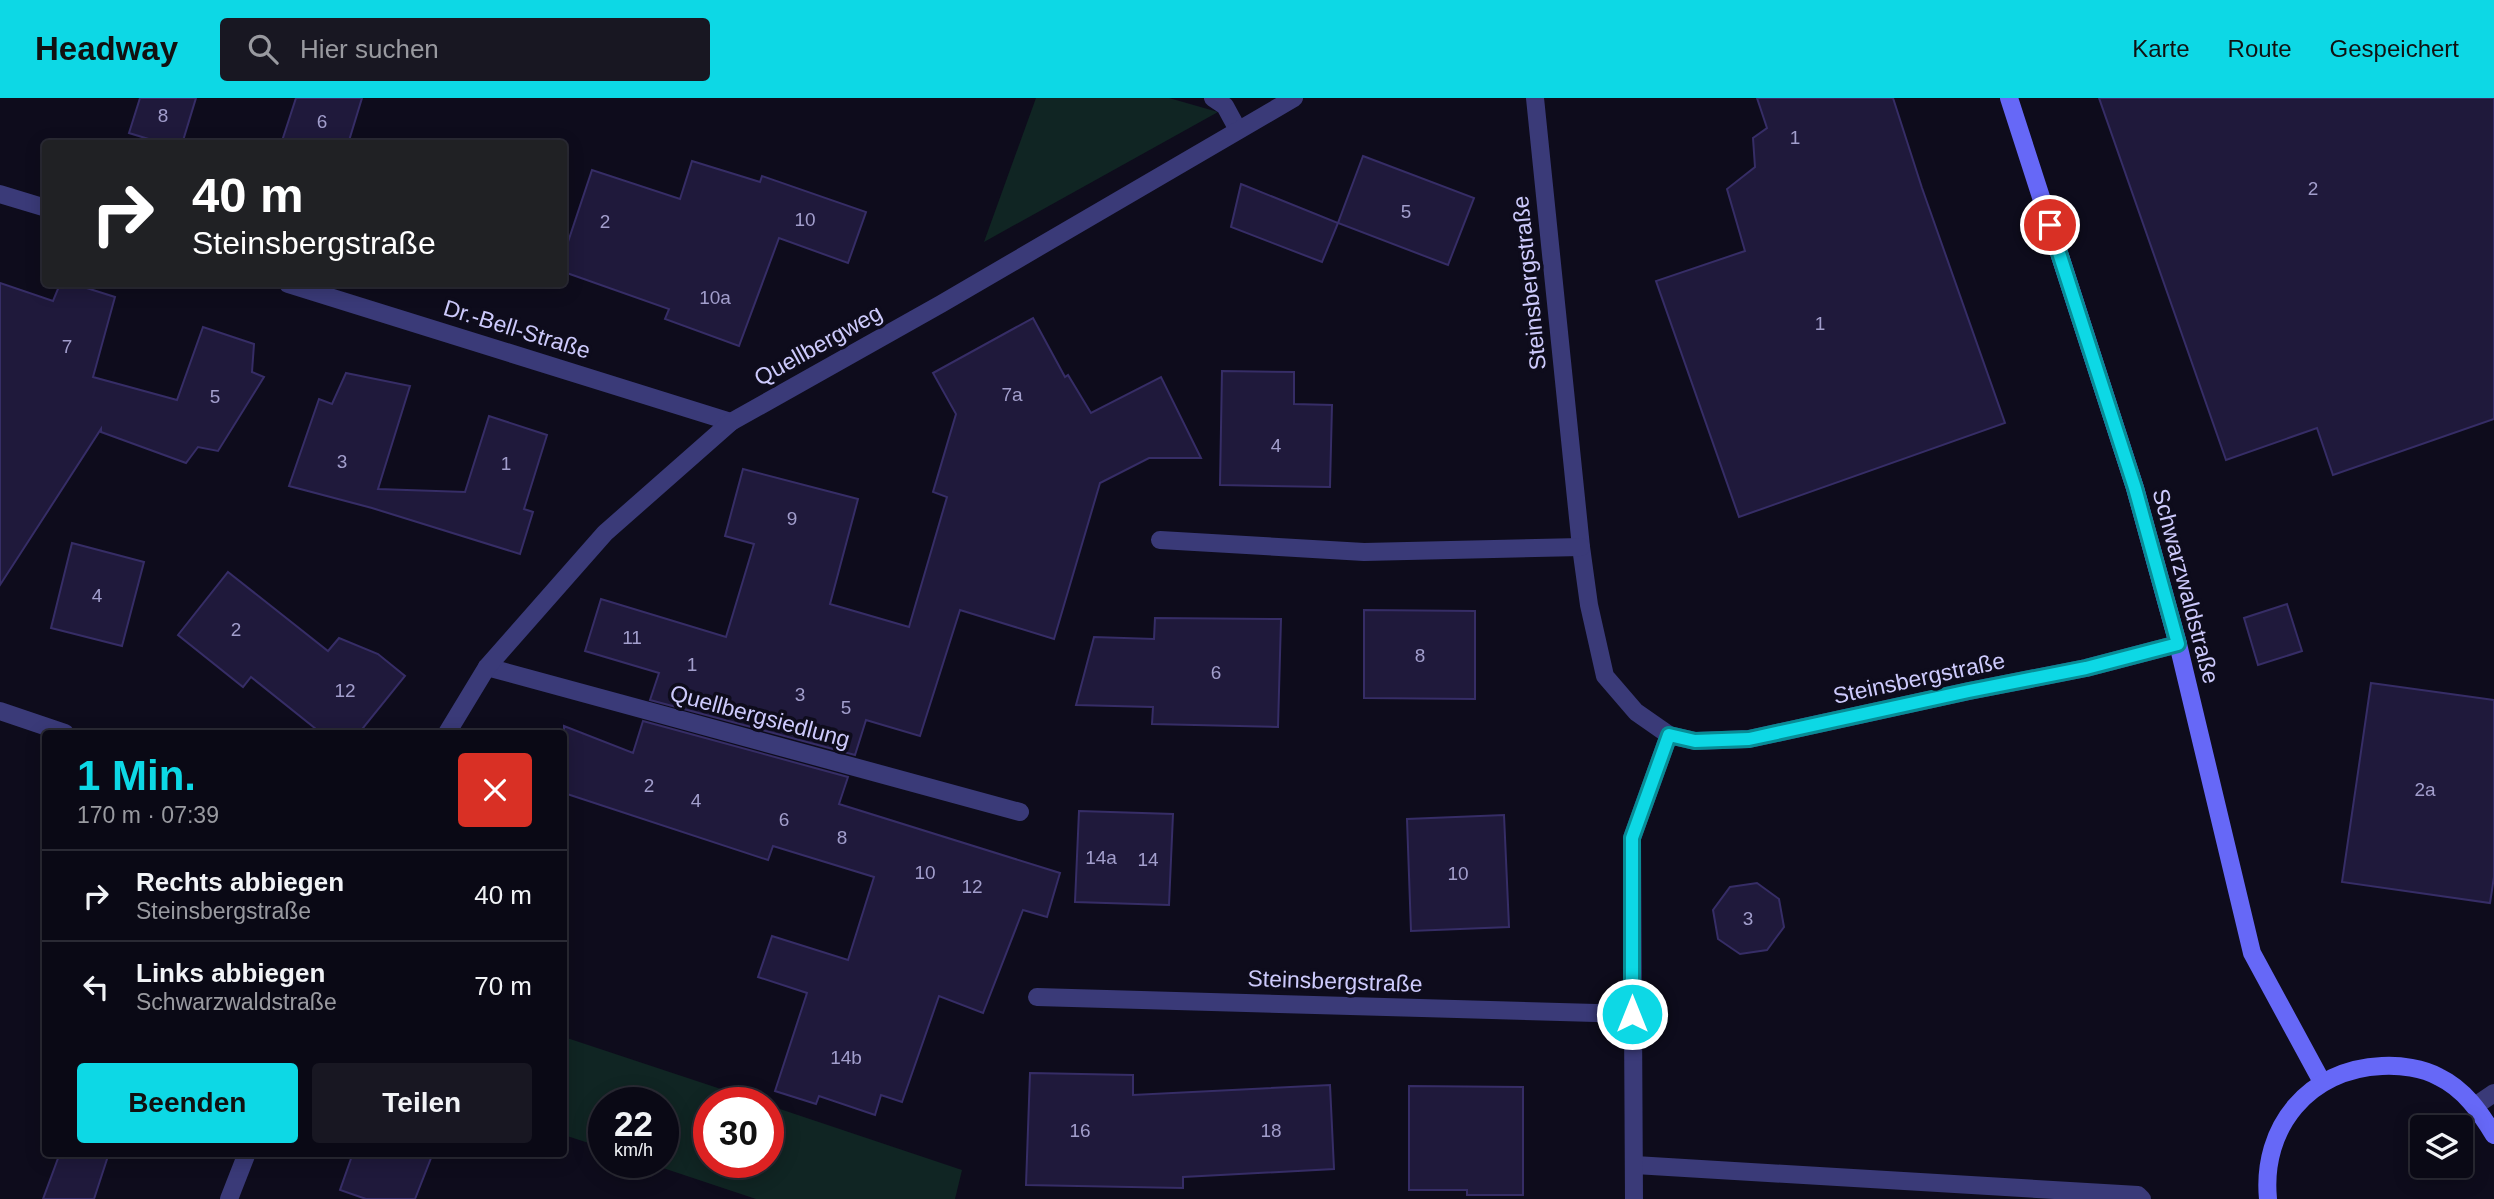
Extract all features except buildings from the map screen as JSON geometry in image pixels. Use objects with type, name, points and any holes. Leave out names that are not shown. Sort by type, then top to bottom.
[{"type":"main road","name":"Schwarzwaldstraße","points":[[2008,98],[2135,488],[2178,644],[2252,953],[2322,1082]]},
{"type":"main road","points":[[2268,1199],[2266,1176],[2274,1139],[2294,1106],[2322,1082],[2359,1066],[2400,1065],[2439,1076],[2471,1101],[2494,1135]]},
{"type":"street","points":[[1213,98],[1224,107],[1238,130]]},
{"type":"street","name":"Quellbergweg","points":[[449,730],[487,667],[606,533],[731,422],[953,297],[1294,98]]},
{"type":"street","name":"Steinsbergstraße","points":[[1535,98],[1589,605],[1605,676],[1636,712],[1669,735],[1695,741],[1749,739],[2086,668],[2178,644]]},
{"type":"street","points":[[0,194],[42,207]]},
{"type":"street","name":"Dr.-Bell-Straße","points":[[298,287],[731,422]]},
{"type":"street","points":[[1160,540],[1364,552],[1581,547]]},
{"type":"street","name":"Quellbergsiedlung","points":[[487,667],[1020,812]]},
{"type":"street","points":[[0,711],[56,730]]},
{"type":"street","points":[[1634,1199],[1632,838],[1669,735]]},
{"type":"street","name":"Steinsbergstraße","points":[[1037,997],[1632,1014]]},
{"type":"street","points":[[2475,1106],[2494,1093]]},
{"type":"street","points":[[229,1199],[245,1157]]},
{"type":"street","points":[[1635,1165],[2138,1195],[2142,1199]]},
{"type":"green space","points":[[1036,98],[1169,98],[1218,112],[984,242]]},
{"type":"green space","points":[[567,1038],[715,1087],[693,1087],[693,1178],[679,1173],[679,1087],[588,1087],[588,1143],[567,1136]]},
{"type":"green space","points":[[784,1110],[962,1170],[955,1199],[756,1199],[693,1178],[784,1178]]},
{"type":"route","points":[[1632,1014],[1632,838],[1669,735],[1695,741],[1749,739],[2086,668],[2178,644],[2135,488],[2050,225]]}]
